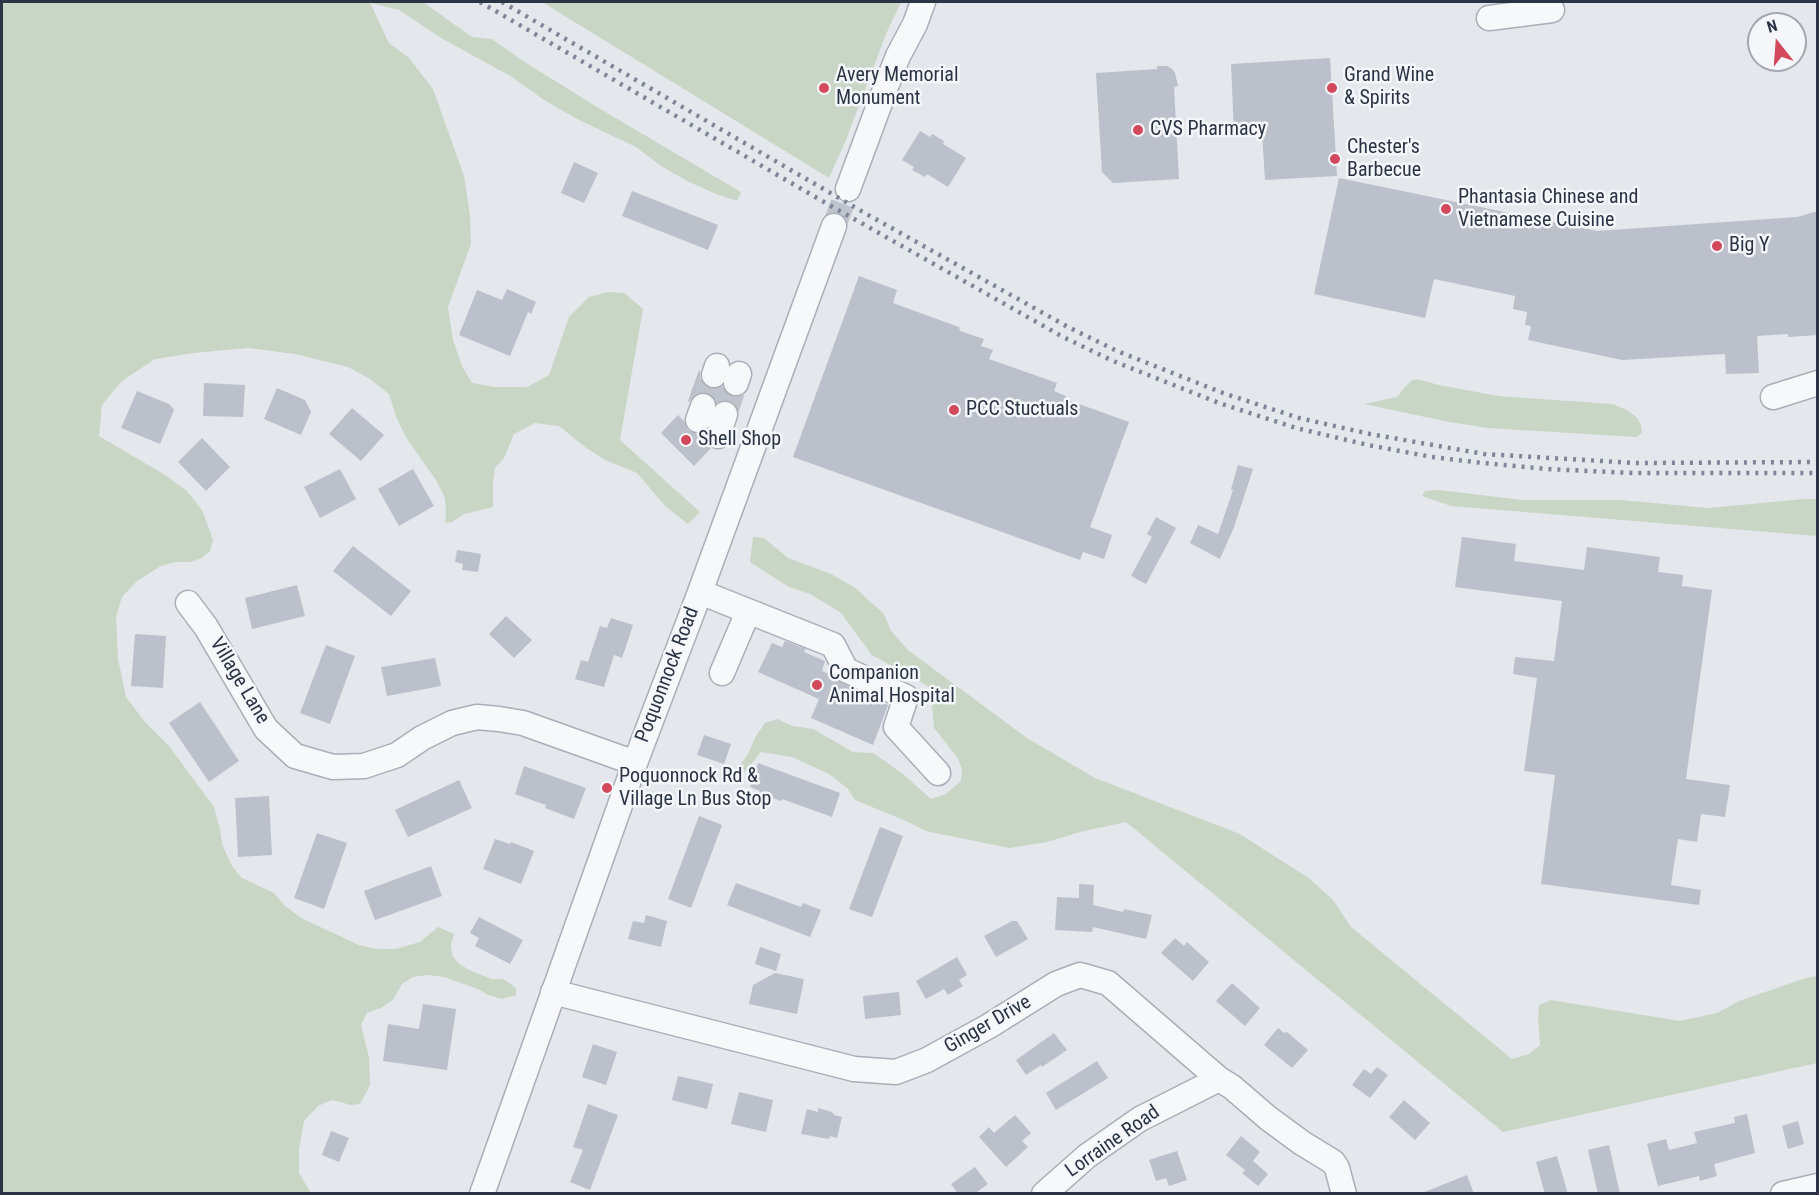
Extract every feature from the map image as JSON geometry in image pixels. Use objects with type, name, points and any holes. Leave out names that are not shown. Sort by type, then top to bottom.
[{"type":"street","points":[[848,189],[886,84],[923,2]]},
{"type":"street","points":[[915,24],[937,2]]},
{"type":"street","points":[[1489,18],[1552,10]]},
{"type":"street","name":"Poquonnock Road","points":[[482,1194],[635,763],[834,226]]},
{"type":"street","points":[[1773,397],[1818,383]]},
{"type":"street","points":[[700,592],[833,645],[846,669],[906,697],[896,727],[938,773]]},
{"type":"street","name":"Village Lane","points":[[188,603],[206,627],[266,729],[296,756],[333,767],[363,766],[397,755],[422,738],[452,723],[477,717],[523,723],[635,763]]},
{"type":"street","points":[[722,673],[748,612]]},
{"type":"street","name":"Ginger Drive","points":[[553,992],[854,1069],[896,1072],[927,1060],[989,1026],[1056,984],[1080,975],[1108,983],[1268,1118],[1333,1162],[1337,1168],[1344,1194]]},
{"type":"street","name":"Lorraine Road","points":[[1044,1194],[1087,1156],[1140,1119],[1219,1079]]},
{"type":"street","points":[[1783,1194],[1818,1186]]},
{"type":"green space","points":[[2,2],[423,2],[472,37],[492,39],[602,110],[741,192],[737,201],[687,181],[661,166],[636,147],[579,120],[544,100],[512,77],[441,38],[399,10],[370,3],[389,43],[409,58],[433,89],[464,176],[470,216],[471,244],[448,307],[453,340],[462,366],[472,383],[495,387],[527,387],[549,375],[569,317],[589,297],[608,292],[624,293],[643,309],[620,440],[700,512],[688,524],[665,506],[637,473],[605,460],[559,426],[535,423],[514,434],[504,458],[495,468],[493,507],[464,514],[452,522],[445,523],[445,498],[436,480],[407,439],[397,419],[389,394],[370,379],[348,367],[295,354],[248,348],[155,359],[122,381],[102,405],[99,436],[165,475],[187,491],[202,510],[213,541],[210,551],[202,558],[159,567],[136,582],[122,597],[116,617],[118,659],[126,697],[145,722],[169,746],[214,807],[222,844],[232,866],[242,878],[274,893],[284,905],[301,918],[359,945],[377,949],[395,949],[420,942],[438,927],[454,934],[451,944],[452,955],[458,963],[492,979],[503,979],[516,988],[516,995],[502,999],[444,977],[428,975],[413,977],[402,984],[393,1000],[367,1013],[361,1025],[369,1058],[370,1085],[360,1104],[351,1105],[332,1100],[318,1106],[304,1121],[299,1149],[299,1173],[311,1193],[2,1193]]},
{"type":"green space","points":[[542,2],[709,3],[901,2],[829,178]]},
{"type":"green space","points":[[1417,379],[1498,396],[1612,404],[1627,410],[1637,418],[1642,433],[1636,437],[1488,428],[1364,404],[1397,397],[1411,381]]},
{"type":"green space","points":[[1439,490],[1522,500],[1621,500],[1708,508],[1817,499],[1817,536],[1451,506],[1422,496],[1425,491]]},
{"type":"green space","points":[[753,537],[764,538],[788,558],[831,574],[854,587],[884,614],[891,631],[908,650],[1027,738],[1095,778],[1240,834],[1310,879],[1333,900],[1351,927],[1512,1059],[1529,1054],[1540,1045],[1539,1005],[1551,1000],[1680,1021],[1717,1013],[1739,1001],[1817,976],[1817,1063],[1503,1132],[1126,822],[1047,842],[1009,848],[926,831],[855,800],[848,789],[829,774],[792,757],[761,752],[741,776],[738,768],[748,754],[756,736],[765,723],[777,719],[792,726],[813,729],[853,752],[873,753],[903,774],[931,799],[946,794],[961,781],[962,769],[957,757],[934,728],[933,689],[872,655],[840,612],[810,594],[789,587],[750,562]]},
{"type":"building","points":[[1330,58],[1337,176],[1265,180],[1262,132],[1234,134],[1231,64]]},
{"type":"building","name":"CVS Pharmacy","points":[[1157,66],[1167,66],[1172,69],[1178,86],[1174,87],[1179,179],[1113,183],[1102,172],[1096,73],[1157,69]]},
{"type":"building","points":[[920,131],[930,137],[932,134],[944,141],[943,144],[966,158],[948,187],[927,174],[925,177],[912,170],[914,167],[902,160]]},
{"type":"building","points":[[574,162],[598,173],[584,203],[561,193]]},
{"type":"building","points":[[1339,178],[1597,231],[1797,217],[1818,211],[1818,335],[1757,336],[1759,373],[1726,374],[1725,354],[1622,360],[1528,340],[1531,326],[1525,325],[1527,312],[1513,309],[1515,296],[1434,279],[1425,318],[1314,294]]},
{"type":"building","points":[[632,191],[718,225],[708,250],[622,216]]},
{"type":"building","name":"PCC Stuctuals","points":[[859,276],[897,290],[893,303],[959,327],[960,331],[984,339],[981,346],[993,350],[989,359],[1057,383],[1054,391],[1066,396],[1065,399],[1129,422],[1090,527],[1112,535],[1104,559],[1083,552],[1080,560],[793,457]]},
{"type":"building","points":[[507,289],[536,302],[531,314],[528,312],[510,356],[459,335],[477,290],[502,300]]},
{"type":"building","points":[[699,370],[704,385],[710,389],[722,386],[726,393],[737,397],[734,404],[729,400],[717,403],[713,396],[701,392],[694,395],[689,402]]},
{"type":"building","points":[[204,383],[245,385],[243,417],[203,416]]},
{"type":"building","points":[[277,388],[305,400],[311,412],[301,435],[264,419]]},
{"type":"building","points":[[137,391],[169,404],[174,410],[160,444],[121,428]]},
{"type":"building","points":[[352,408],[384,435],[361,461],[329,434]]},
{"type":"building","name":"Shell Shop","points":[[678,415],[688,430],[697,434],[711,448],[694,466],[661,433]]},
{"type":"building","points":[[202,438],[230,467],[206,491],[178,462]]},
{"type":"building","points":[[1238,465],[1253,469],[1234,527],[1220,559],[1190,543],[1198,525],[1218,534],[1233,490],[1231,489]]},
{"type":"building","points":[[340,469],[356,499],[320,518],[304,487]]},
{"type":"building","points":[[413,469],[434,506],[399,526],[378,489]]},
{"type":"building","points":[[1156,517],[1176,528],[1146,584],[1131,576],[1152,537],[1147,534]]},
{"type":"building","points":[[1462,537],[1516,544],[1514,561],[1584,570],[1587,547],[1660,557],[1658,572],[1683,575],[1682,586],[1712,590],[1686,779],[1730,785],[1725,817],[1701,814],[1697,842],[1678,839],[1671,885],[1701,890],[1699,905],[1541,884],[1555,775],[1524,771],[1537,678],[1513,674],[1515,657],[1554,661],[1562,601],[1455,587]]},
{"type":"building","points":[[353,546],[411,591],[391,616],[333,571]]},
{"type":"building","points":[[457,550],[481,554],[478,572],[462,570],[463,564],[455,562]]},
{"type":"building","points":[[297,585],[305,616],[252,629],[245,598]]},
{"type":"building","points":[[506,616],[532,640],[514,658],[489,634]]},
{"type":"building","points":[[611,618],[633,625],[622,658],[614,655],[604,687],[575,679],[581,660],[588,662],[600,626],[607,628]]},
{"type":"building","points":[[135,634],[166,636],[163,688],[131,686]]},
{"type":"building","name":"Companion Animal Hospital","points":[[785,641],[806,649],[804,652],[825,661],[822,671],[831,675],[830,677],[888,705],[873,745],[811,718],[819,699],[758,672],[772,643],[782,647]]},
{"type":"building","points":[[326,645],[355,656],[330,724],[300,713]]},
{"type":"building","points":[[435,658],[441,686],[387,696],[381,667]]},
{"type":"building","points":[[200,702],[239,761],[209,782],[169,723]]},
{"type":"building","points":[[704,735],[731,744],[724,764],[697,755]]},
{"type":"building","points":[[758,763],[840,793],[832,817],[759,793],[760,791],[750,787]]},
{"type":"building","points":[[524,766],[586,788],[574,819],[545,808],[546,805],[515,794]]},
{"type":"building","points":[[459,780],[472,808],[408,837],[395,810]]},
{"type":"building","points":[[269,796],[272,855],[238,857],[235,798]]},
{"type":"building","points":[[699,816],[722,825],[691,908],[668,899]]},
{"type":"building","points":[[880,827],[903,836],[872,917],[849,909]]},
{"type":"building","points":[[317,833],[347,843],[324,909],[294,898]]},
{"type":"building","points":[[495,839],[510,844],[511,842],[534,851],[521,884],[483,869]]},
{"type":"building","points":[[431,866],[442,896],[375,920],[364,891]]},
{"type":"building","points":[[736,883],[801,907],[803,903],[821,910],[810,937],[727,905]]},
{"type":"building","points":[[1079,884],[1094,885],[1093,905],[1123,912],[1124,909],[1152,915],[1146,939],[1093,927],[1092,932],[1055,930],[1057,897],[1079,898]]},
{"type":"building","points":[[646,915],[667,921],[661,947],[628,939],[633,921],[644,923]]},
{"type":"building","points":[[479,917],[523,940],[510,964],[475,946],[479,938],[470,933]]},
{"type":"building","points":[[1012,921],[1017,921],[1028,939],[996,957],[984,936]]},
{"type":"building","points":[[1175,938],[1184,946],[1187,942],[1209,962],[1193,981],[1161,953]]},
{"type":"building","points":[[760,947],[781,954],[776,971],[755,964]]},
{"type":"building","points":[[957,957],[967,975],[959,980],[963,986],[948,995],[944,989],[926,999],[916,981]]},
{"type":"building","points":[[775,973],[804,979],[797,1014],[749,1004],[753,985]]},
{"type":"building","points":[[1232,983],[1260,1008],[1245,1026],[1216,1001]]},
{"type":"building","points":[[899,992],[901,1015],[865,1019],[863,996]]},
{"type":"building","points":[[423,1004],[456,1009],[447,1070],[383,1061],[388,1024],[419,1029]]},
{"type":"building","points":[[1278,1028],[1284,1033],[1287,1032],[1308,1050],[1292,1068],[1264,1045]]},
{"type":"building","points":[[1054,1033],[1067,1050],[1026,1075],[1016,1060]]},
{"type":"building","points":[[593,1044],[617,1052],[606,1085],[582,1077]]},
{"type":"building","points":[[1097,1061],[1108,1078],[1056,1110],[1046,1093]]},
{"type":"building","points":[[1377,1067],[1388,1075],[1370,1098],[1352,1085],[1364,1069],[1371,1074]]},
{"type":"building","points":[[678,1076],[713,1084],[707,1109],[672,1100]]},
{"type":"building","points":[[739,1092],[773,1100],[766,1132],[731,1124]]},
{"type":"building","points":[[1404,1100],[1430,1123],[1415,1140],[1389,1117]]},
{"type":"building","points":[[588,1104],[618,1115],[590,1190],[570,1182],[583,1150],[573,1147]]},
{"type":"building","points":[[818,1108],[842,1117],[837,1138],[830,1136],[829,1139],[801,1134],[807,1109],[818,1112]]},
{"type":"building","points":[[1747,1114],[1755,1153],[1714,1164],[1717,1176],[1700,1181],[1699,1176],[1658,1186],[1647,1144],[1666,1139],[1669,1150],[1697,1143],[1694,1132],[1735,1123],[1734,1117]]},
{"type":"building","points":[[1015,1115],[1031,1133],[1022,1141],[1028,1147],[1006,1167],[979,1137],[989,1127],[994,1133]]},
{"type":"building","points":[[1798,1121],[1804,1144],[1788,1149],[1782,1126]]},
{"type":"building","points":[[331,1131],[349,1138],[339,1162],[322,1155]]},
{"type":"building","points":[[1241,1136],[1260,1152],[1253,1161],[1268,1174],[1258,1186],[1242,1173],[1245,1170],[1226,1155]]},
{"type":"building","points":[[1609,1145],[1620,1194],[1598,1194],[1588,1150]]},
{"type":"building","points":[[1177,1151],[1187,1180],[1169,1186],[1166,1178],[1156,1181],[1149,1160]]},
{"type":"building","points":[[1557,1156],[1568,1194],[1545,1194],[1536,1162]]},
{"type":"building","points":[[975,1167],[988,1184],[974,1194],[958,1194],[951,1184]]},
{"type":"building","points":[[1467,1175],[1474,1194],[1422,1194],[1422,1193]]},
{"type":"tunnel","points":[[834,226],[848,189]]},
{"type":"tunnel","points":[[703,406],[714,375]]},
{"type":"tunnel","points":[[725,414],[736,383]]},
{"type":"railway","points":[[480,2],[817,198],[1063,337],[1113,361],[1219,403],[1296,428],[1368,445],[1432,457],[1483,463],[1633,473],[1818,473]]},
{"type":"railway","points":[[502,2],[863,212],[1068,327],[1117,351],[1223,393],[1299,418],[1370,434],[1484,454],[1635,463],[1818,462]]},
{"type":"place","name":"Avery Memorial Monument","points":[[824,88]]},
{"type":"place","name":"Grand Wine & Spirits","points":[[1332,88]]},
{"type":"place","name":"CVS Pharmacy","points":[[1138,130]]},
{"type":"place","name":"Chester's Barbecue","points":[[1335,159]]},
{"type":"place","name":"Phantasia Chinese and Vietnamese Cuisine","points":[[1446,209]]},
{"type":"place","name":"Big Y","points":[[1717,246]]},
{"type":"place","name":"PCC Stuctuals","points":[[954,410]]},
{"type":"place","name":"Shell Shop","points":[[686,440]]},
{"type":"place","name":"Companion Animal Hospital","points":[[817,685]]},
{"type":"place","name":"Poquonnock Rd & Village Ln Bus Stop","points":[[607,788]]}]
